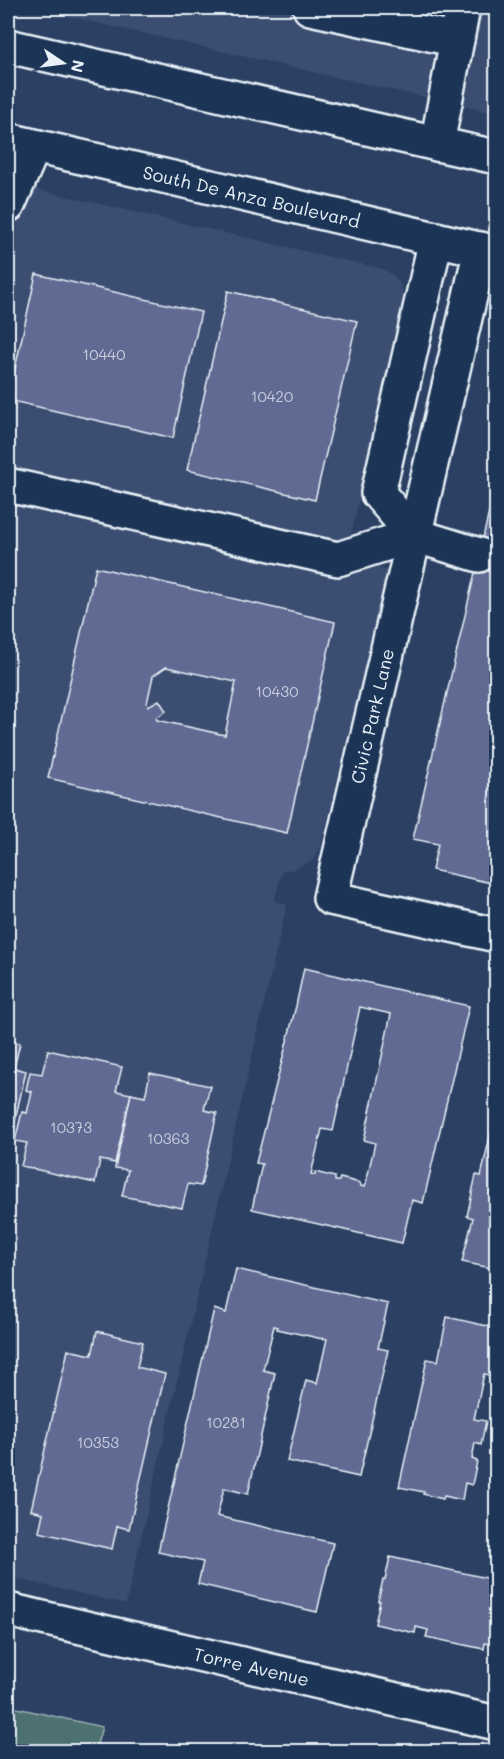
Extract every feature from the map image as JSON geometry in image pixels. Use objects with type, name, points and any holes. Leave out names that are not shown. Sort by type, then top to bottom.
[{"type":"main road","points":[[310,8],[457,40]]},
{"type":"main road","points":[[437,144],[463,8]]},
{"type":"main road","points":[[8,46],[496,157]]},
{"type":"main road","points":[[8,205],[21,143]]},
{"type":"main road","name":"South De Anza Boulevard","points":[[21,143],[489,251]]},
{"type":"main road","points":[[436,239],[378,493],[414,535],[479,555]]},
{"type":"main road","name":"Civic Park Lane","points":[[489,251],[414,535],[330,898],[496,935]]},
{"type":"main road","points":[[8,485],[338,560],[414,535]]},
{"type":"main road","name":"Torre Avenue","points":[[8,1610],[496,1723]]},
{"type":"shaded area","points":[[31,8],[496,8],[496,113],[485,111]]},
{"type":"shaded area","points":[[8,183],[383,269],[399,282],[403,294],[401,317],[345,560],[387,570],[321,847],[312,861],[291,870],[283,870],[274,901],[287,904],[126,1604],[8,1577]]},
{"type":"green space","points":[[8,1706],[102,1727],[95,1751],[8,1751]]},
{"type":"building","points":[[36,274],[201,312],[173,438],[8,400]]},
{"type":"building","points":[[228,291],[357,321],[315,500],[187,470]]},
{"type":"building","points":[[496,482],[496,784],[494,795],[496,796],[496,884],[432,870],[438,844],[413,839]]},
{"type":"building","points":[[96,567],[335,622],[287,833],[48,778]],"holes":[[[166,667],[236,682],[225,735],[157,720],[156,718],[166,711],[159,700],[148,706],[147,703],[153,676]]]},
{"type":"building","points":[[304,968],[469,1006],[423,1203],[412,1200],[402,1243],[252,1209],[262,1164],[256,1163]],"holes":[[[360,1007],[391,1014],[364,1140],[375,1143],[365,1187],[360,1183],[340,1178],[339,1181],[335,1181],[335,1177],[315,1172],[315,1175],[311,1174],[322,1129],[333,1131]]]},
{"type":"building","points":[[8,1040],[20,1043],[14,1068],[26,1071],[11,1138],[8,1137]]},
{"type":"building","points":[[48,1050],[122,1067],[116,1091],[131,1094],[115,1163],[100,1160],[95,1183],[21,1166],[27,1143],[15,1141],[22,1112],[27,1113],[32,1092],[26,1090],[30,1072],[42,1074]]},
{"type":"building","points":[[150,1073],[210,1086],[204,1110],[217,1113],[201,1186],[188,1184],[182,1208],[122,1196],[128,1170],[115,1168],[131,1094],[145,1097]]},
{"type":"building","points":[[496,1110],[496,1269],[462,1262],[473,1218],[467,1216],[476,1175],[481,1176]]},
{"type":"building","points":[[236,1269],[388,1304],[378,1348],[388,1350],[359,1477],[287,1461],[306,1380],[317,1383],[327,1339],[277,1329],[278,1327],[274,1326],[263,1370],[275,1373],[248,1494],[224,1488],[217,1516],[333,1543],[317,1612],[198,1584],[203,1562],[158,1552],[214,1309],[226,1313]]},
{"type":"building","points":[[447,1317],[496,1328],[496,1379],[484,1374],[474,1419],[486,1421],[481,1445],[475,1443],[472,1459],[477,1461],[472,1485],[465,1483],[462,1500],[444,1496],[443,1499],[399,1487],[427,1359],[438,1361]]},
{"type":"building","points":[[97,1331],[143,1342],[137,1367],[165,1374],[129,1529],[117,1526],[112,1549],[39,1532],[43,1513],[31,1510],[68,1350],[92,1355]]},
{"type":"building","points":[[390,1557],[496,1580],[496,1645],[485,1643],[484,1649],[426,1637],[428,1630],[416,1627],[415,1633],[375,1624],[380,1601],[378,1601]]}]
